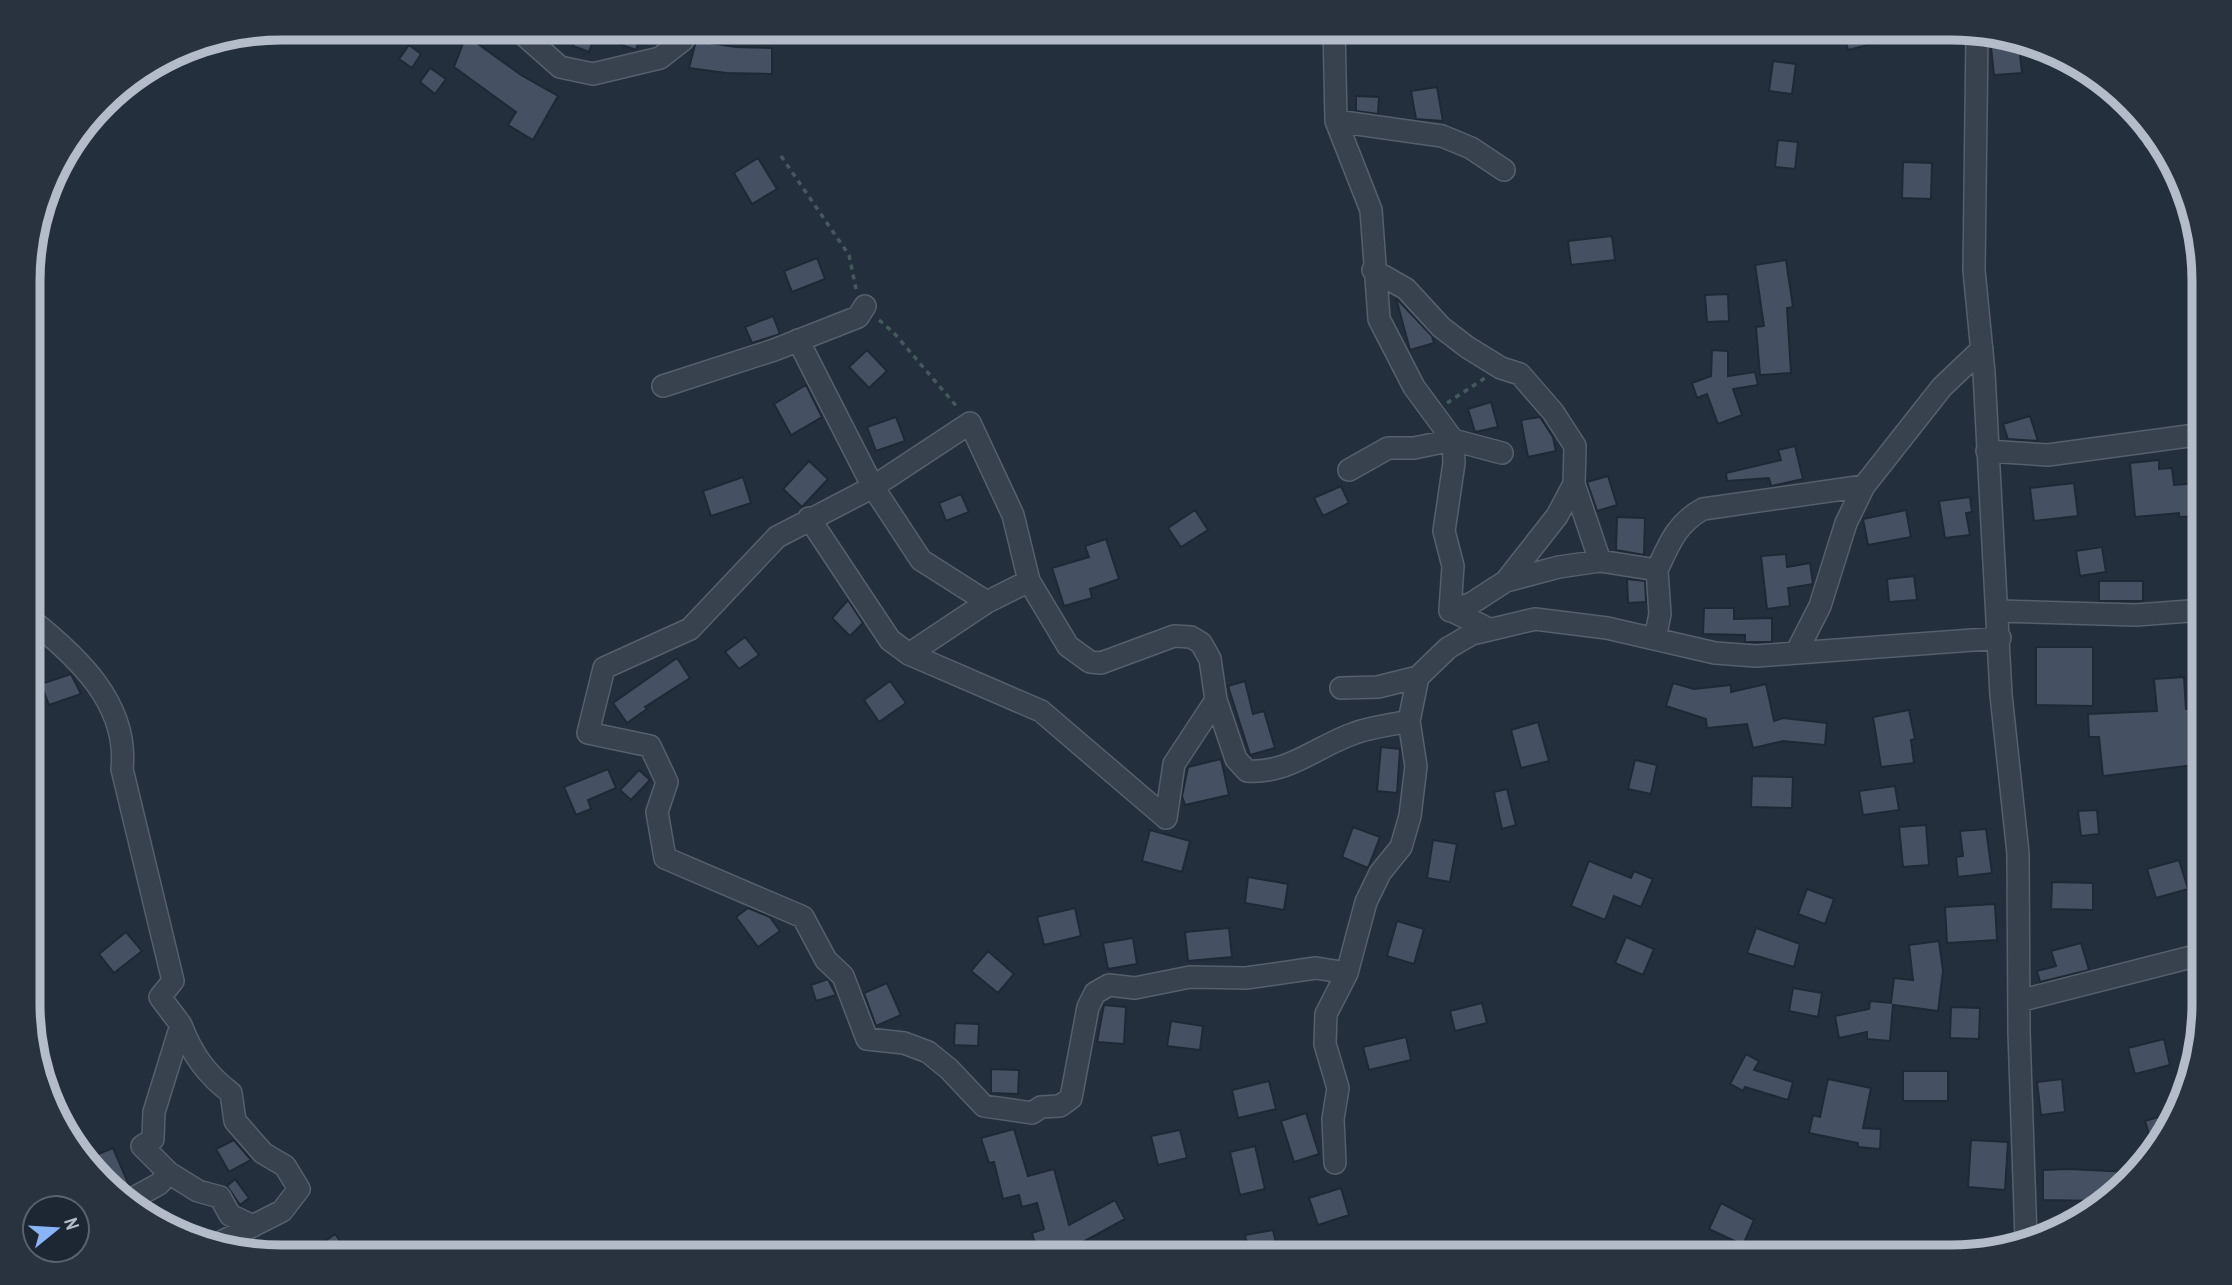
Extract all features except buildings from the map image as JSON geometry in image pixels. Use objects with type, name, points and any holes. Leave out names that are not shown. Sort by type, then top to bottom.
[{"type":"street","points":[[1334,40],[1336,121],[1371,210],[1373,270],[1379,319],[1414,387],[1453,440],[1454,463],[1444,531],[1454,566],[1450,611]]},
{"type":"street","points":[[530,41],[560,67],[593,74],[660,58],[682,41]]},
{"type":"street","points":[[1977,42],[1973,270],[1982,349],[1999,611],[2001,695],[2018,853],[2026,1233]]},
{"type":"street","points":[[1336,121],[1443,136],[1471,148],[1504,170]]},
{"type":"street","points":[[1373,270],[1406,289],[1441,327],[1501,368],[1520,374],[1553,412],[1575,446],[1574,484],[1600,561]]},
{"type":"street","points":[[663,386],[858,317],[866,306]]},
{"type":"street","points":[[798,340],[873,487],[921,560],[987,602]]},
{"type":"street","points":[[1797,651],[1820,606],[1846,523],[1864,486],[1942,387],[1982,349]]},
{"type":"street","points":[[1347,973],[1316,968],[1245,978],[1191,977],[1135,988],[1109,985],[1095,993],[1088,1007],[1070,1098],[1060,1107],[1041,1107],[1032,1113],[984,1105],[928,1052],[904,1042],[867,1040],[843,976],[826,960],[803,917],[665,858],[657,812],[667,782],[650,746],[588,733],[604,668],[690,629],[777,537],[873,487],[970,423],[1013,515],[1029,581],[1068,646],[1090,662],[1101,663],[1174,636],[1191,637],[1201,643],[1210,659],[1216,700],[1236,759],[1247,771],[1263,772],[1282,768],[1354,733],[1409,721]]},
{"type":"street","points":[[1987,452],[2048,455],[2191,435]]},
{"type":"street","points":[[1349,470],[1388,448],[1414,449],[1453,440],[1503,453]]},
{"type":"street","points":[[1506,581],[1557,516],[1574,484]]},
{"type":"street","points":[[1655,639],[1660,614],[1657,570],[1671,539],[1685,518],[1703,509],[1864,486]]},
{"type":"street","points":[[809,519],[890,640],[909,654],[1041,711],[1166,818],[1174,764],[1216,700]]},
{"type":"street","points":[[1450,611],[1472,603],[1506,581],[1559,567],[1600,561],[1657,570]]},
{"type":"street","points":[[909,654],[987,602],[1029,581]]},
{"type":"street","points":[[1450,611],[1489,629]]},
{"type":"street","points":[[1999,611],[2136,615],[2191,611]]},
{"type":"street","points":[[1341,688],[1378,687],[1418,677],[1448,648],[1472,634],[1535,620],[1607,628],[1715,653],[1756,656],[2000,638]]},
{"type":"street","points":[[40,627],[89,670],[125,744],[122,769],[173,981],[160,997],[181,1025],[190,1050],[212,1078],[230,1093],[235,1121],[263,1153],[285,1166],[299,1189],[282,1211],[228,1239]]},
{"type":"street","points":[[1335,1163],[1333,1119],[1338,1088],[1324,1030],[1326,1014],[1347,973],[1366,902],[1380,873],[1401,847],[1410,816],[1416,766],[1409,721],[1418,677]]},
{"type":"street","points":[[2019,1001],[2191,957]]},
{"type":"street","points":[[181,1025],[154,1112],[153,1139],[142,1146],[169,1172],[198,1191],[220,1197],[230,1215],[253,1226]]},
{"type":"street","points":[[137,1196],[159,1184],[169,1172]]},
{"type":"path","points":[[2134,125],[2161,164]]},
{"type":"path","points":[[1433,412],[1501,368]]}]
